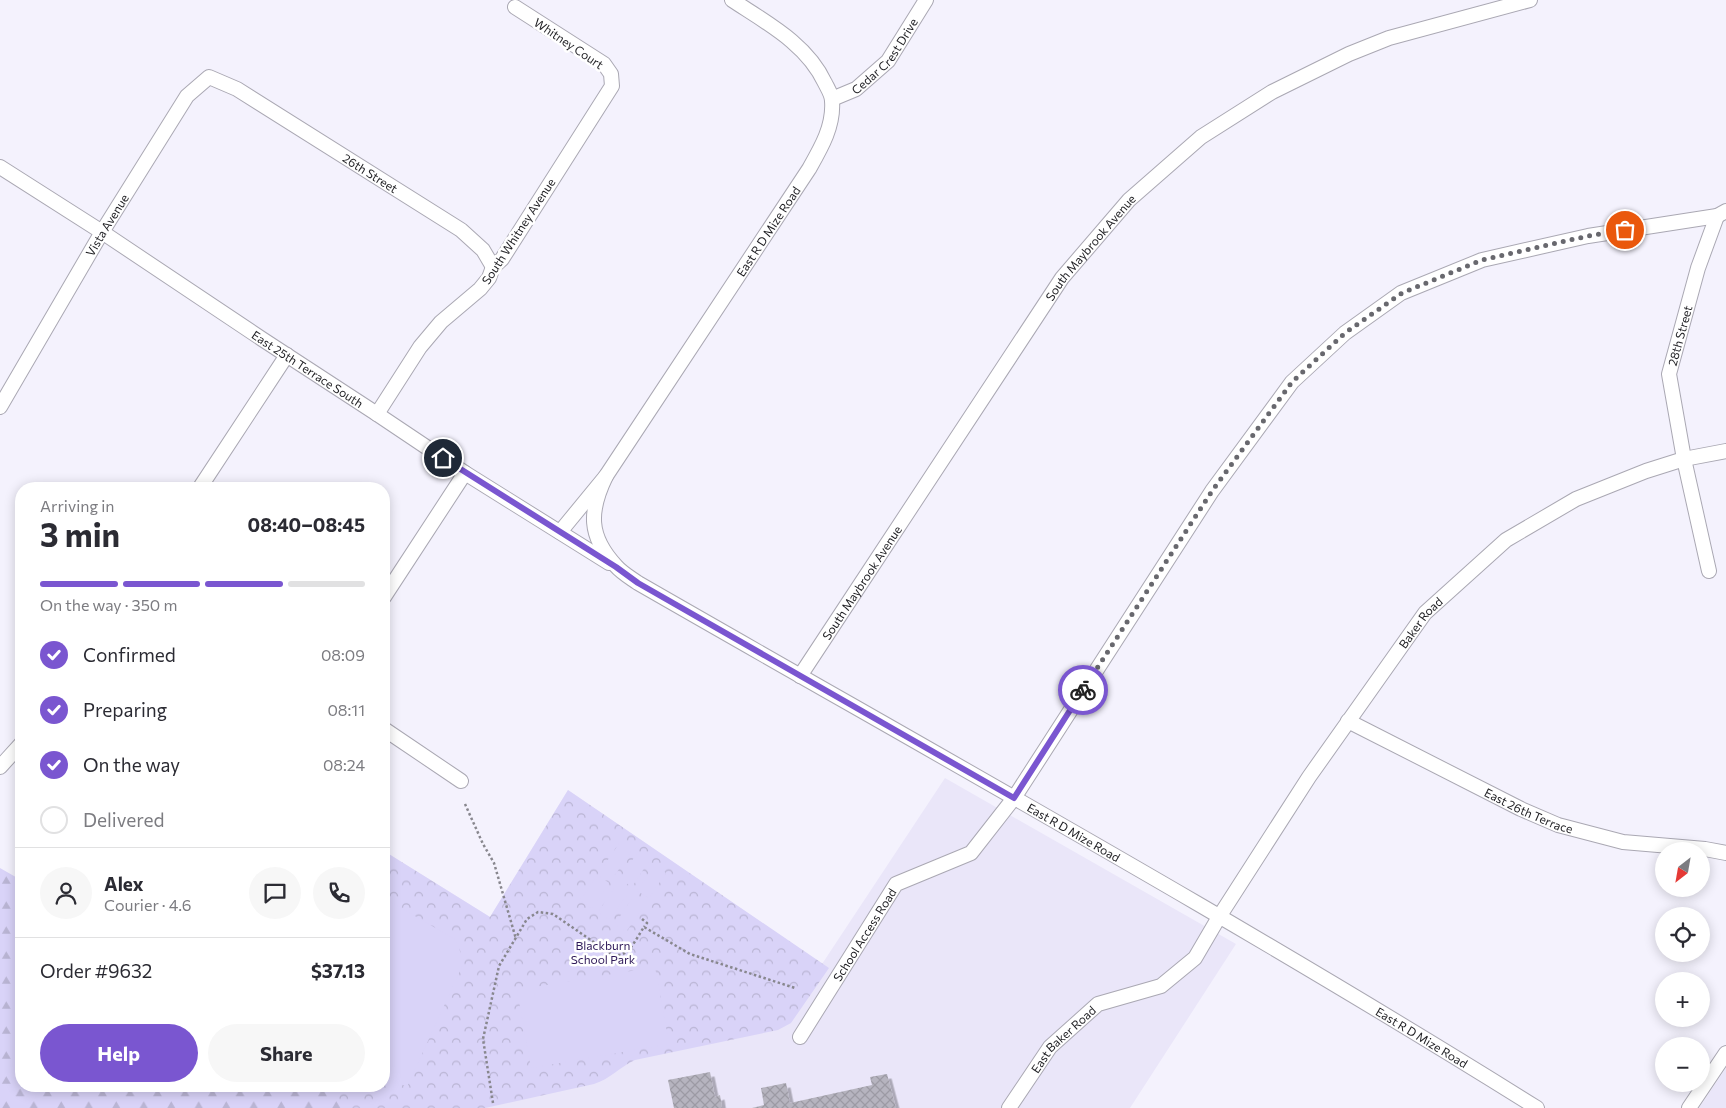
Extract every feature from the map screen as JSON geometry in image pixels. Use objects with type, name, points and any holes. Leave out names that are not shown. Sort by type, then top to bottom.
[{"type":"street","points":[[732,0],[785,35],[803,50],[814,64],[832,99]]},
{"type":"street","name":"Cedar Crest Drive","points":[[832,99],[856,89],[888,60],[926,0]]},
{"type":"street","name":"South Maybrook Avenue","points":[[800,676],[1062,278],[1129,200],[1200,137],[1272,92],[1349,54],[1389,38],[1530,0]]},
{"type":"street","name":"Whitney Court","points":[[515,7],[604,64],[611,74],[612,86]]},
{"type":"street","name":"Vista Avenue","points":[[2,400],[102,232],[187,96],[210,77],[237,89]]},
{"type":"street","name":"South Whitney Avenue","points":[[377,414],[420,347],[441,322],[480,289],[489,278],[493,267],[502,259],[612,86]]},
{"type":"street","name":"26th Street","points":[[237,89],[461,230],[483,250],[493,267]]},
{"type":"street","name":"East R D Mize Road","points":[[832,99],[828,130],[820,150],[809,169],[606,476],[597,493],[593,512],[595,531],[602,548],[616,567],[638,583],[1219,917],[1428,1040],[1537,1108]]},
{"type":"street","name":"East 25th Terrace South","points":[[0,167],[102,232],[465,473],[616,567]]},
{"type":"street","name":"28th Street","points":[[1709,571],[1684,459],[1669,374],[1698,268],[1722,214]]},
{"type":"street","name":"School Access Road","points":[[800,1037],[896,884],[971,853],[1014,798],[1212,491],[1292,382],[1345,333],[1402,293],[1482,260],[1588,236],[1722,214]]},
{"type":"street","points":[[204,482],[287,356]]},
{"type":"street","name":"Baker Road","points":[[1219,917],[1309,776],[1425,613],[1506,540],[1576,499],[1646,471],[1684,459],[1726,451]]},
{"type":"street","points":[[390,588],[465,473]]},
{"type":"street","name":"East R D Mize Road","points":[[560,532],[606,476]]},
{"type":"street","name":"East 26th Terrace","points":[[1348,722],[1521,810],[1558,825],[1623,842],[1726,853]]},
{"type":"street","points":[[390,733],[460,781]]},
{"type":"street","points":[[0,767],[15,755]]},
{"type":"street","name":"East Baker Road","points":[[1009,1108],[1050,1047],[1098,1004],[1161,986],[1195,958],[1219,917]]},
{"type":"street","points":[[1689,1108],[1726,1053]]},
{"type":"path","points":[[465,804],[494,863],[516,939]]},
{"type":"path","points":[[493,1103],[483,1039],[499,966],[527,919],[538,912],[546,912],[558,916],[610,954],[617,956],[622,956],[627,952],[647,923],[642,919]]},
{"type":"path","points":[[644,927],[690,954],[795,988]]},
{"type":"shaded area","points":[[945,778],[1236,944],[1130,1108],[351,1108],[375,1092],[390,1092],[390,855],[490,917],[568,790],[822,964]]},
{"type":"shaded area","points":[[1726,1068],[1726,1108],[1699,1108]]},
{"type":"green space","name":"Blackburn School Park","points":[[568,790],[829,968],[791,1023],[778,1030],[635,1060],[594,1084],[485,1108],[351,1108],[327,1092],[390,1092],[390,855],[490,917]]},
{"type":"green space","points":[[620,842],[632,850],[615,875],[603,867]]},
{"type":"green space","points":[[637,853],[649,861],[632,887],[620,879]]},
{"type":"green space","points":[[654,865],[666,873],[649,898],[637,891]]},
{"type":"green space","points":[[0,868],[15,877],[15,1092],[361,1092],[400,1108],[0,1108]]},
{"type":"green space","points":[[598,875],[609,883],[592,909],[580,900]]},
{"type":"green space","points":[[615,887],[627,895],[609,920],[598,912]]},
{"type":"green space","points":[[632,898],[644,906],[626,932],[615,924]]},
{"type":"green space","points":[[390,902],[456,940],[464,962],[407,1087],[390,1078]]},
{"type":"green space","points":[[655,967],[669,1044],[531,1068],[517,990]]},
{"type":"building","points":[[710,1072],[715,1097],[720,1095],[722,1108],[674,1108],[668,1080]]},
{"type":"building","points":[[887,1074],[896,1108],[752,1108],[764,1105],[761,1088],[786,1083],[790,1103],[872,1085],[870,1077]]},
{"type":"way so far","points":[[1083,690],[1212,491],[1292,382],[1345,333],[1402,293],[1482,260],[1588,236],[1625,230]]},
{"type":"route","points":[[443,458],[616,567],[638,583],[1014,798],[1083,690]]}]
